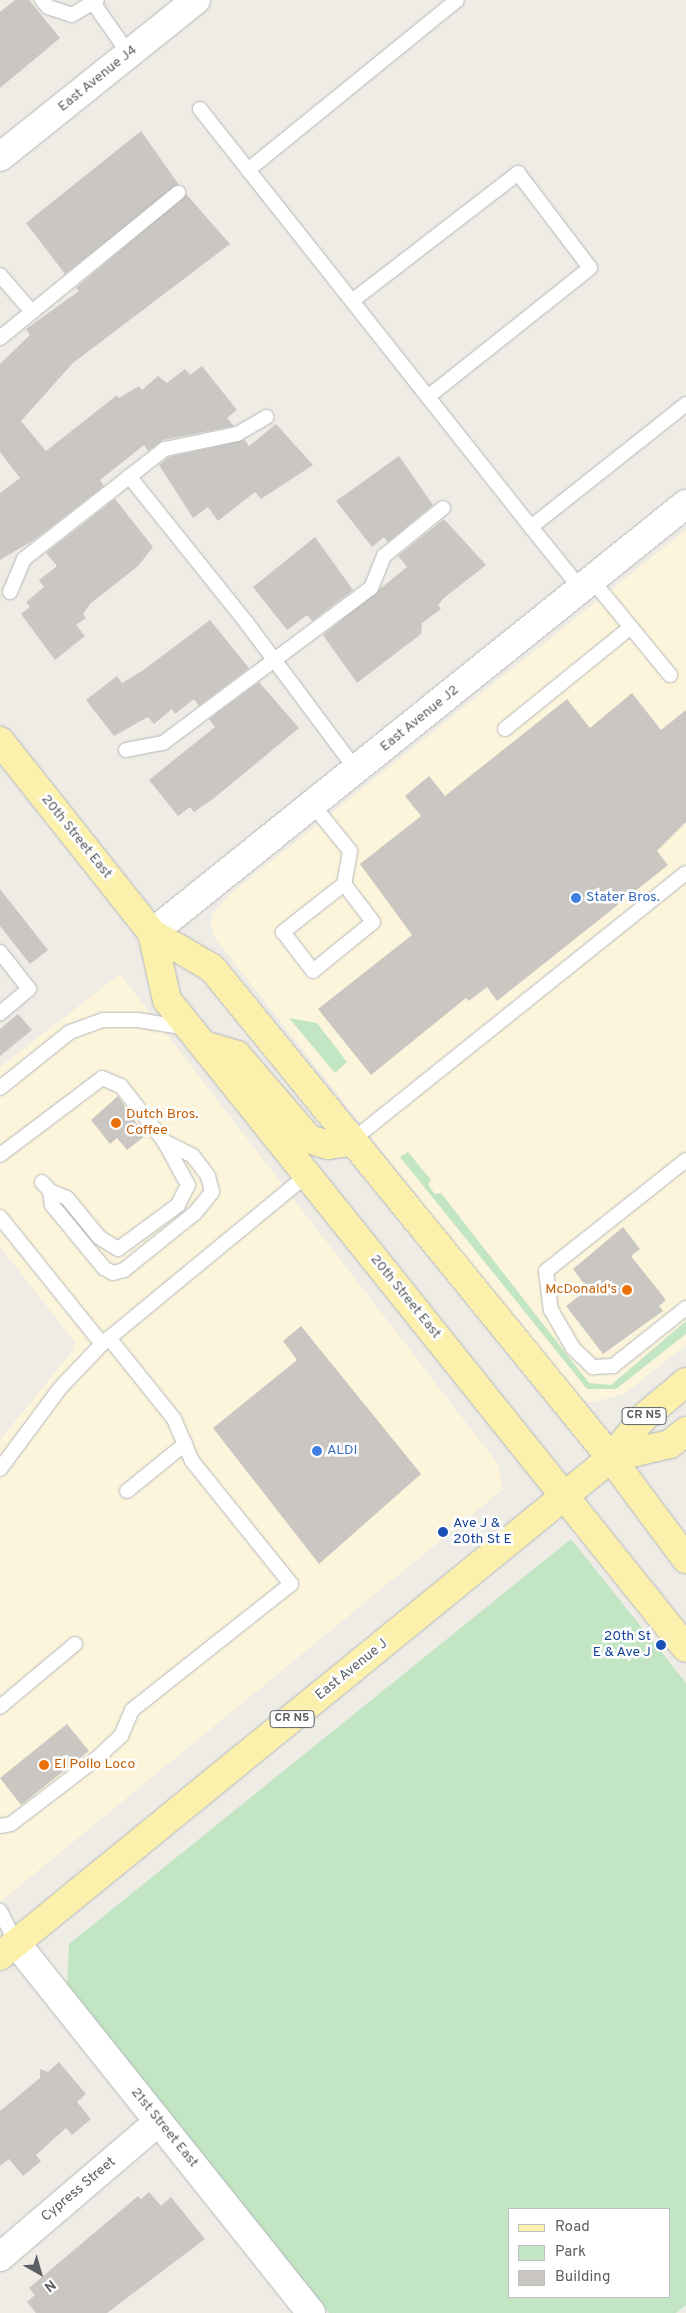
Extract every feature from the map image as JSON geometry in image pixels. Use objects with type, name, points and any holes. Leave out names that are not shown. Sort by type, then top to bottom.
[{"type":"main road","name":"20th Street East","points":[[0,741],[152,933],[212,968],[350,1142],[611,1458],[686,1559]]},
{"type":"main road","name":"20th Street East","points":[[152,933],[167,1000],[306,1176],[567,1495],[686,1648]]},
{"type":"main road","points":[[196,1037],[238,1055],[309,1139],[328,1145],[350,1142]]},
{"type":"main road","name":"East Avenue J","points":[[5,1943],[567,1495],[611,1458],[642,1418],[686,1382]]},
{"type":"main road","name":"East Avenue J","points":[[611,1458],[670,1444],[686,1431]]},
{"type":"street","name":"East Avenue J4","points":[[0,157],[196,0]]},
{"type":"street","name":"East Avenue J2","points":[[152,933],[686,504]]},
{"type":"street","name":"21st Street East","points":[[5,1943],[158,2122],[311,2313]]},
{"type":"street","name":"Cypress Street","points":[[0,2257],[158,2122]]},
{"type":"lane","points":[[42,0],[48,7],[72,14],[96,2],[129,54]]},
{"type":"lane","points":[[248,170],[457,0]]},
{"type":"lane","points":[[200,108],[531,528],[630,627],[670,675]]},
{"type":"lane","points":[[352,301],[518,173],[590,268],[428,397]]},
{"type":"lane","points":[[0,338],[178,194]]},
{"type":"lane","points":[[0,275],[32,312]]},
{"type":"lane","points":[[531,528],[686,404]]},
{"type":"lane","points":[[10,592],[24,559],[165,449],[237,434],[267,417]]},
{"type":"lane","points":[[129,476],[357,770]]},
{"type":"lane","points":[[126,750],[163,743],[371,588],[384,556],[443,508]]},
{"type":"lane","points":[[505,729],[630,627]]},
{"type":"lane","points":[[313,805],[350,851],[344,884],[283,932],[313,971],[373,922],[344,884]]},
{"type":"lane","points":[[350,1142],[686,873]]},
{"type":"lane","points":[[0,952],[29,989],[0,1013]]},
{"type":"lane","points":[[0,1088],[70,1032],[104,1020],[138,1020],[196,1037]]},
{"type":"lane","points":[[0,1155],[102,1078],[121,1086],[164,1142],[186,1177],[186,1195],[118,1249],[99,1237],[67,1198],[46,1187],[52,1205],[104,1268],[113,1273],[124,1270],[195,1213],[212,1192],[208,1176],[193,1156],[164,1142]]},
{"type":"lane","points":[[686,1160],[546,1271],[551,1310],[574,1348],[593,1367],[613,1366],[686,1308]]},
{"type":"lane","points":[[0,1469],[61,1387],[106,1341],[306,1176]]},
{"type":"lane","points":[[0,1217],[174,1418],[192,1461],[290,1584],[132,1710],[121,1736],[96,1759],[11,1824],[0,1826]]},
{"type":"lane","points":[[127,1491],[184,1444]]},
{"type":"lane","points":[[0,1707],[76,1644]]},
{"type":"lane","points":[[0,1911],[5,1943]]},
{"type":"shaded area","points":[[686,530],[686,1345],[624,1394],[589,1403],[568,1388],[214,937],[211,926],[212,915],[229,895]]},
{"type":"shaded area","points":[[120,974],[498,1464],[503,1489],[0,1902],[0,1440],[73,1350],[75,1342],[0,1247],[0,1067]]},
{"type":"green space","points":[[289,1018],[317,1023],[347,1062],[335,1073]]},
{"type":"green space","points":[[408,1152],[431,1180],[428,1185],[435,1194],[441,1193],[589,1383],[611,1385],[686,1321],[686,1334],[616,1389],[587,1389],[400,1157]]},
{"type":"green space","points":[[571,1539],[686,1683],[686,2305],[676,2313],[329,2313],[67,1986],[69,1944]]},
{"type":"building","points":[[15,0],[29,0],[60,38],[0,88],[0,12]]},
{"type":"building","points":[[141,131],[179,185],[65,274],[26,223]]},
{"type":"building","points":[[186,194],[230,244],[73,363],[21,421],[46,451],[117,395],[119,398],[139,386],[142,390],[158,376],[167,383],[185,369],[190,375],[202,366],[237,410],[227,418],[234,426],[163,440],[148,451],[144,445],[100,480],[104,486],[34,540],[0,560],[0,493],[20,478],[0,452],[0,364],[30,335],[26,329],[79,291],[76,288]]},
{"type":"building","points":[[276,424],[313,465],[261,499],[255,492],[218,521],[208,507],[193,518],[159,465],[169,457],[245,440],[249,446]]},
{"type":"building","points":[[399,456],[433,505],[388,542],[384,537],[372,547],[336,501]]},
{"type":"building","points":[[115,499],[153,547],[138,566],[90,604],[83,614],[86,618],[76,625],[85,636],[55,660],[21,614],[30,607],[26,602],[44,587],[39,580],[57,566],[46,553]]},
{"type":"building","points":[[444,519],[486,565],[444,598],[438,605],[441,609],[422,623],[421,634],[357,683],[323,635],[407,567],[398,556]]},
{"type":"building","points":[[315,537],[353,590],[312,621],[307,615],[287,630],[253,587]]},
{"type":"building","points":[[210,620],[249,668],[199,706],[194,699],[175,714],[172,709],[154,724],[148,717],[114,736],[86,700],[117,676],[122,683],[142,671]]},
{"type":"building","points":[[259,682],[299,728],[213,799],[194,812],[190,807],[178,816],[149,780],[215,727],[209,719]]},
{"type":"building","points":[[632,693],[661,730],[686,710],[686,822],[657,851],[668,865],[497,1001],[487,987],[469,1001],[466,998],[371,1075],[318,1009],[412,935],[360,864],[421,816],[405,796],[429,776],[445,796],[567,699],[590,728]]},
{"type":"building","points":[[0,889],[48,950],[30,964],[0,926]]},
{"type":"building","points":[[18,1014],[32,1030],[0,1056],[0,1029]]},
{"type":"building","name":"Dutch Bros. Coffee","points":[[118,1096],[145,1136],[127,1150],[117,1138],[110,1144],[91,1120]]},
{"type":"building","name":"McDonald's","points":[[623,1227],[640,1249],[631,1256],[666,1300],[659,1306],[663,1311],[603,1354],[566,1306],[588,1289],[573,1269]]},
{"type":"building","name":"ALDI","points":[[301,1326],[421,1474],[319,1564],[213,1428],[297,1360],[283,1341]]},
{"type":"building","name":"El Pollo Loco","points":[[67,1724],[89,1751],[21,1805],[0,1778]]},
{"type":"building","points":[[59,2062],[86,2094],[77,2102],[91,2119],[72,2135],[66,2128],[36,2155],[41,2161],[23,2176],[9,2159],[0,2166],[0,2111],[40,2078],[40,2069],[48,2072]]},
{"type":"building","points":[[149,2192],[161,2206],[171,2197],[205,2239],[107,2313],[36,2313],[27,2302],[35,2295],[29,2288],[138,2196],[141,2199]]},
{"type":"place","name":"Stater Bros.","points":[[576,898]]},
{"type":"place","name":"Dutch Bros. Coffee","points":[[116,1123]]},
{"type":"place","name":"McDonald's","points":[[627,1290]]},
{"type":"place","name":"ALDI","points":[[317,1451]]},
{"type":"place","name":"Ave J & 20th St E","points":[[443,1532]]},
{"type":"place","name":"20th St E & Ave J","points":[[661,1645]]},
{"type":"place","name":"El Pollo Loco","points":[[44,1765]]}]
